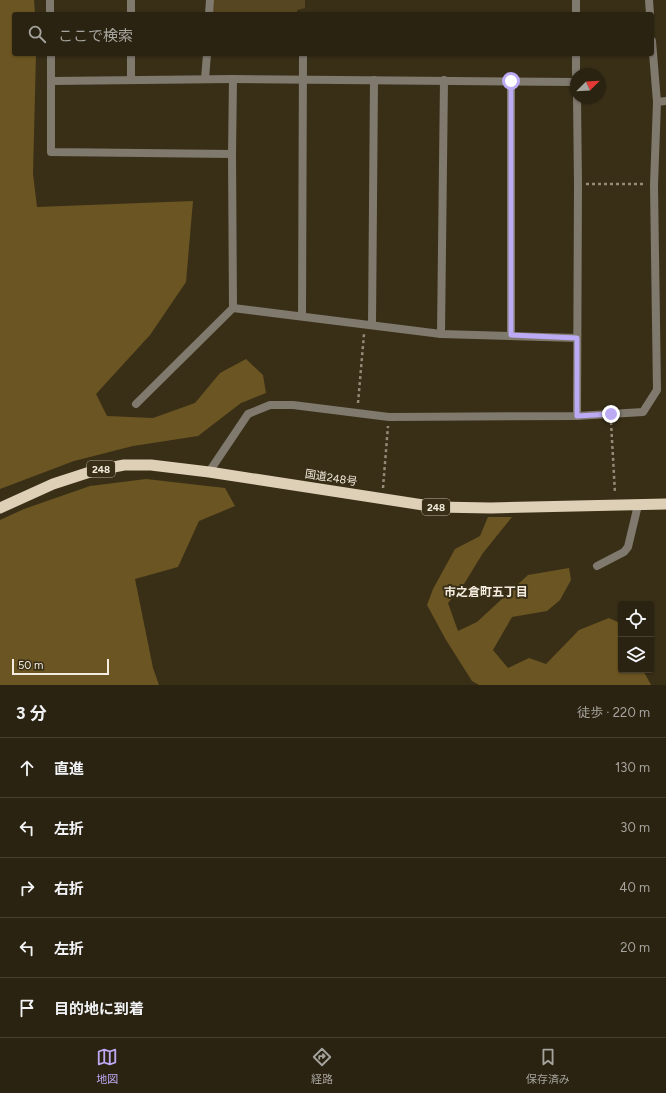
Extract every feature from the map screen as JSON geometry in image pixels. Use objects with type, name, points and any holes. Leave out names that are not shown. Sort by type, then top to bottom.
[{"type":"highway","name":"国道248号","points":[[0,508],[66,480],[93,471],[124,465],[151,465],[209,472],[436,507],[491,508],[666,504]]},
{"type":"street","points":[[50,0],[50,12]]},
{"type":"street","points":[[131,0],[131,12]]},
{"type":"street","points":[[209,12],[210,0]]},
{"type":"street","points":[[576,0],[576,12]]},
{"type":"street","points":[[649,0],[650,12]]},
{"type":"street","points":[[50,56],[51,152],[232,154]]},
{"type":"street","points":[[131,56],[131,79]]},
{"type":"street","points":[[205,79],[207,56]]},
{"type":"street","points":[[302,316],[303,56]]},
{"type":"street","points":[[576,56],[576,68]]},
{"type":"street","points":[[209,472],[248,414],[270,405],[293,405],[389,417],[577,416],[643,412],[657,390],[654,184],[657,102],[653,56]]},
{"type":"street","points":[[136,404],[233,308],[233,79]]},
{"type":"street","points":[[51,80],[302,79],[570,82]]},
{"type":"street","points":[[368,324],[374,80]]},
{"type":"street","points":[[441,334],[444,80]]},
{"type":"street","points":[[511,81],[511,335]]},
{"type":"street","points":[[657,102],[666,101]]},
{"type":"street","points":[[577,104],[577,416]]},
{"type":"street","points":[[233,308],[441,334],[577,338]]},
{"type":"street","points":[[597,566],[624,552],[628,547],[638,505]]},
{"type":"path","points":[[578,184],[654,184]]},
{"type":"path","points":[[358,413],[368,324]]},
{"type":"path","points":[[611,414],[615,506]]},
{"type":"path","points":[[382,499],[389,417]]},
{"type":"shaded area","points":[[0,0],[34,0],[35,12],[12,12],[12,56],[36,56],[33,174],[37,207],[193,201],[186,282],[150,335],[96,394],[107,416],[153,418],[195,403],[220,373],[246,359],[263,375],[266,393],[241,403],[198,436],[133,446],[74,461],[0,489]]},
{"type":"shaded area","points":[[210,0],[305,0],[305,8],[297,10],[297,12],[209,12]]},
{"type":"shaded area","points":[[146,479],[225,488],[235,506],[199,521],[178,567],[135,579],[153,668],[159,685],[0,685],[0,520],[24,509],[90,486]]},
{"type":"shaded area","points":[[488,517],[512,517],[483,553],[464,584],[448,603],[458,631],[477,622],[528,575],[569,568],[571,580],[560,600],[547,611],[512,617],[493,650],[508,668],[529,658],[546,664],[579,630],[609,618],[618,622],[618,673],[645,673],[651,685],[479,685],[472,681],[446,640],[427,605],[433,589],[455,549],[480,536]]},
{"type":"district","name":"市之倉町五丁目","points":[[486,592]]},
{"type":"route","points":[[511,81],[511,335],[577,338],[577,416],[611,414]]}]
